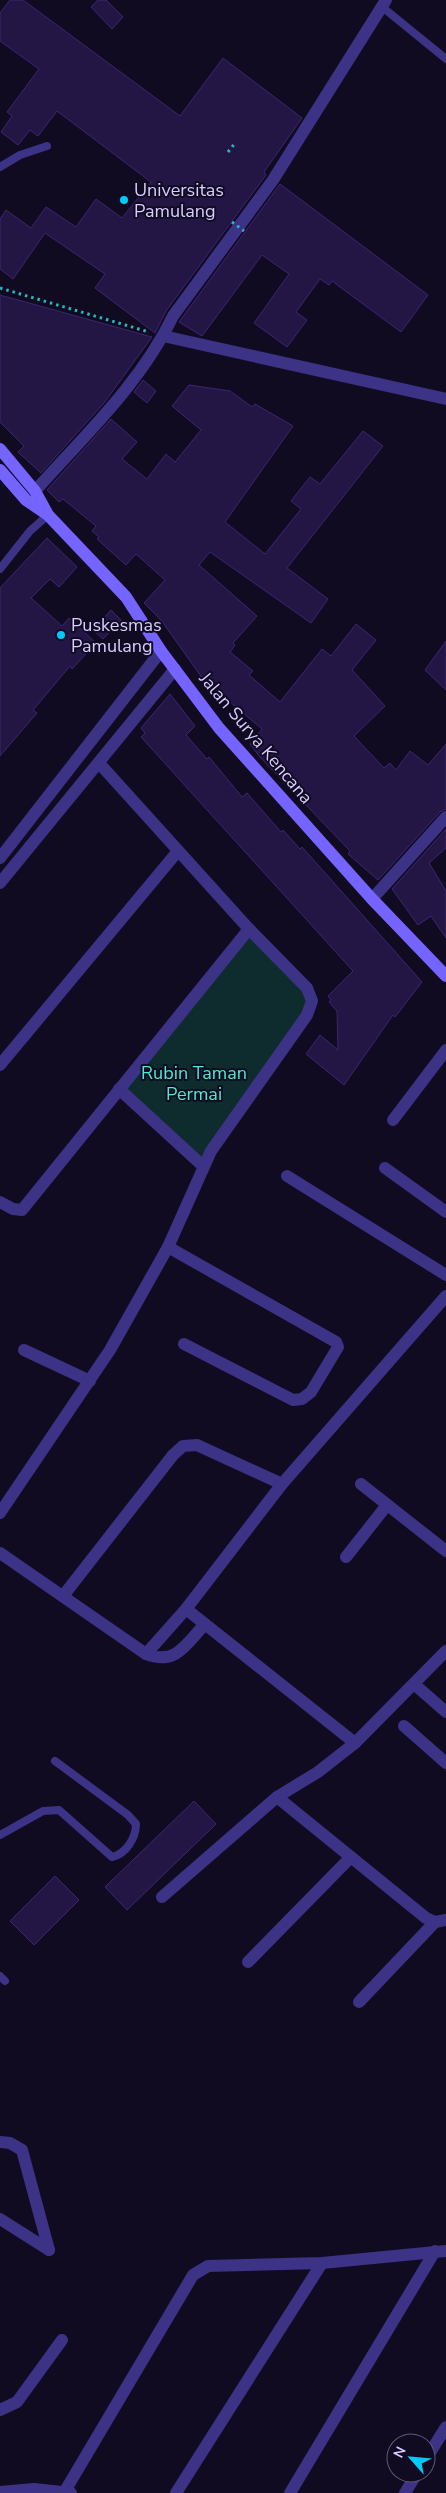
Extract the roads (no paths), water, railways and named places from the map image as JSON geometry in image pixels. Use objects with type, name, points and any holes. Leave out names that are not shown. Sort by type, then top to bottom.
[{"type":"main road","name":"Jalan Surya Kencana","points":[[0,450],[35,491],[48,515]]},
{"type":"main road","name":"Jalan Surya Kencana","points":[[0,470],[26,500],[48,515],[126,597],[161,651],[219,728],[372,899],[446,976]]},
{"type":"street","points":[[35,491],[135,380],[164,336],[173,316],[273,180],[383,3]]},
{"type":"street","points":[[164,336],[446,399]]},
{"type":"street","points":[[0,858],[161,651]]},
{"type":"street","points":[[0,883],[175,669]]},
{"type":"street","points":[[0,1513],[90,1382],[168,1247],[211,1151],[307,1015],[312,1001],[306,988],[249,929],[99,763]]},
{"type":"street","points":[[372,899],[446,817]]},
{"type":"street","points":[[14,840],[27,850]]},
{"type":"street","points":[[0,1065],[178,851]]},
{"type":"street","points":[[0,1202],[13,1209],[22,1210],[249,929]]},
{"type":"street","points":[[393,1120],[446,1050]]},
{"type":"street","points":[[119,1089],[203,1166]]},
{"type":"street","points":[[385,1168],[446,1212]]},
{"type":"street","points":[[287,1176],[446,1275]]},
{"type":"street","points":[[168,1247],[336,1342],[338,1351],[311,1392],[302,1399],[294,1400],[184,1344]]},
{"type":"street","points":[[146,1654],[186,1609],[282,1484],[446,1296]]},
{"type":"street","points":[[24,1350],[90,1382]]},
{"type":"street","points":[[63,1596],[173,1455],[183,1446],[197,1445],[282,1484]]},
{"type":"street","points":[[361,1484],[446,1552]]},
{"type":"street","points":[[346,1557],[387,1505]]},
{"type":"street","points":[[0,1553],[146,1654],[159,1659],[175,1656],[205,1624]]},
{"type":"street","points":[[186,1609],[355,1743]]},
{"type":"street","points":[[162,1897],[277,1797],[318,1772],[355,1743],[446,1651]]},
{"type":"street","points":[[414,1684],[446,1712]]},
{"type":"street","points":[[404,1726],[446,1763]]},
{"type":"street","points":[[277,1797],[426,1918],[441,1921]]},
{"type":"street","points":[[248,1962],[351,1857]]},
{"type":"street","points":[[359,2002],[441,1921]]},
{"type":"street","points":[[0,2142],[10,2143],[22,2150],[49,2250],[0,2219]]},
{"type":"street","points":[[0,2492],[34,2489],[68,2492],[193,2275],[208,2266],[322,2263],[440,2251]]},
{"type":"street","points":[[290,2493],[440,2251]]},
{"type":"street","points":[[176,2493],[322,2263]]},
{"type":"street","points":[[0,2410],[17,2402],[62,2340]]},
{"type":"street","points":[[436,2444],[446,2428]]},
{"type":"lane","points":[[383,3],[446,59]]},
{"type":"lane","points":[[0,167],[20,155],[47,146]]},
{"type":"lane","points":[[0,569],[30,531],[48,515]]},
{"type":"lane","points":[[0,1835],[43,1811],[59,1810],[112,1857],[119,1856],[129,1844],[136,1834],[136,1824],[128,1815],[55,1761]]},
{"type":"place","name":"Universitas Pamulang","points":[[124,200]]},
{"type":"place","name":"Puskesmas Pamulang","points":[[61,635]]},
{"type":"park label","name":"Rubin Taman Permai","points":[[194,1083]]}]
